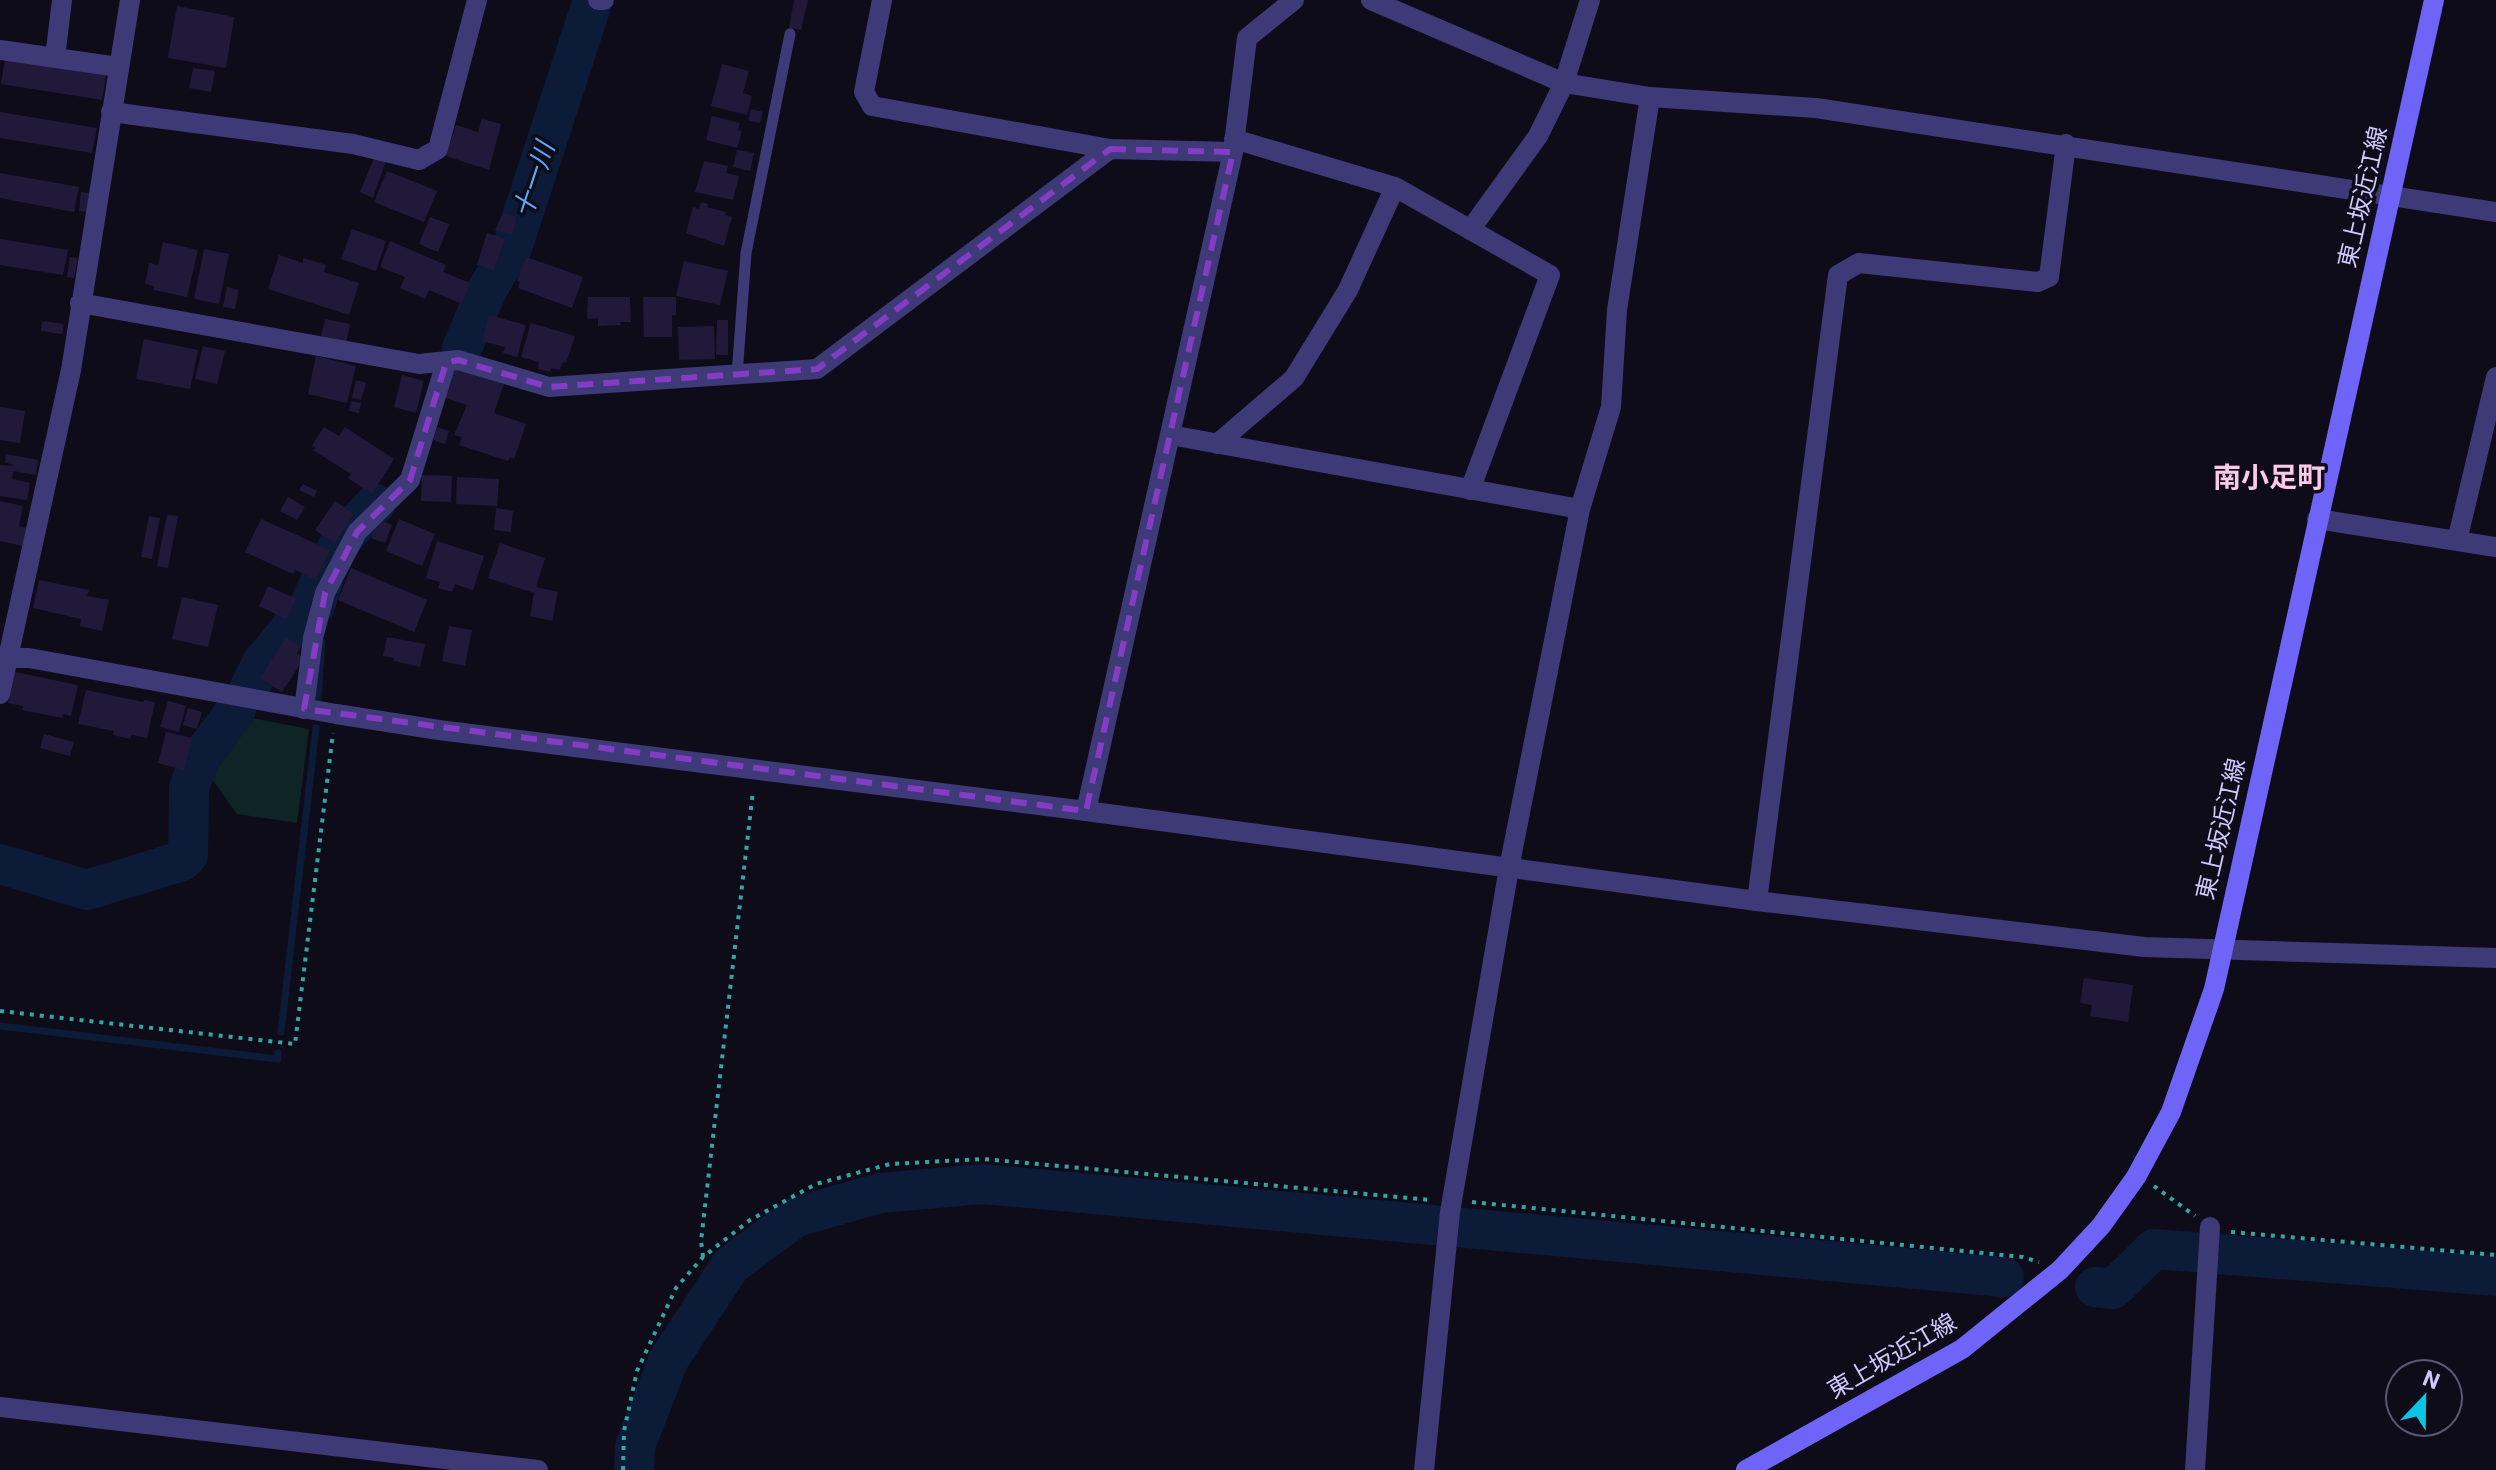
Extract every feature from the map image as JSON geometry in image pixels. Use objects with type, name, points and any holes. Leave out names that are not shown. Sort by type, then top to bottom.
[{"type":"main road","name":"東上坂近江線","points":[[1746,1470],[1962,1349],[2060,1270],[2101,1226],[2136,1177],[2171,1112],[2214,989],[2434,0]]},
{"type":"street","points":[[55,58],[62,0]]},
{"type":"street","points":[[0,694],[3,658],[71,370],[130,0]]},
{"type":"street","points":[[111,112],[353,144],[419,160],[438,149],[477,0]]},
{"type":"street","points":[[881,0],[864,92],[872,106],[1110,149],[1234,145],[1395,187],[1550,275],[1470,490]]},
{"type":"street","points":[[1086,811],[1234,145],[1247,38],[1294,0]]},
{"type":"street","points":[[1371,0],[1564,83],[1650,97],[1816,108],[2496,212]]},
{"type":"street","points":[[1470,230],[1538,136],[1564,83],[1590,0]]},
{"type":"street","points":[[0,50],[118,67]]},
{"type":"street","points":[[1424,1470],[1451,1207],[1509,868],[1580,509],[1611,407],[1617,310],[1650,97]]},
{"type":"street","points":[[1757,901],[1838,275],[1859,263],[2038,282],[2049,277],[2066,144]]},
{"type":"street","points":[[80,303],[419,364],[458,360],[549,387],[817,369],[1110,149]]},
{"type":"street","points":[[1217,444],[1294,378],[1348,290],[1395,187]]},
{"type":"street","points":[[304,709],[313,638],[325,593],[357,532],[410,480],[446,363]]},
{"type":"street","points":[[2457,541],[2496,377]]},
{"type":"street","points":[[1170,435],[1580,509]]},
{"type":"street","points":[[2317,519],[2496,547]]},
{"type":"street","points":[[3,658],[29,658],[336,714],[1757,901],[2144,947],[2496,958]]},
{"type":"street","points":[[2195,1470],[2209,1230]]},
{"type":"street","points":[[0,1407],[538,1470]]},
{"type":"lane","points":[[737,375],[746,253],[790,34]]},
{"type":"path","points":[[0,1011],[295,1044],[336,714]]},
{"type":"path","points":[[703,1257],[701,1241],[755,771]]},
{"type":"path","points":[[623,1470],[624,1431],[637,1371],[676,1288],[703,1257],[750,1220],[816,1184],[890,1164],[983,1159],[1451,1207],[1489,1203],[2023,1257],[2060,1270]]},
{"type":"path","points":[[2136,1177],[2151,1184],[2209,1230],[2496,1255]]},
{"type":"highlighted area","points":[[1110,149],[1233,152],[1086,811],[304,709],[325,593],[357,532],[410,480],[446,363],[458,360],[549,387],[817,369]]},
{"type":"green space","points":[[246,717],[309,729],[297,823],[237,814],[207,772]]},
{"type":"building","points":[[794,0],[808,0],[801,30],[789,28]]},
{"type":"building","points":[[177,6],[234,17],[226,68],[168,58]]},
{"type":"building","points":[[5,59],[106,75],[102,100],[1,84]]},
{"type":"building","points":[[722,64],[749,71],[743,93],[752,96],[747,115],[711,106]]},
{"type":"building","points":[[193,68],[215,71],[211,92],[189,88]]},
{"type":"building","points":[[751,109],[763,112],[760,123],[748,120]]},
{"type":"building","points":[[0,112],[97,128],[92,153],[0,138]]},
{"type":"building","points":[[712,116],[740,123],[738,130],[742,131],[737,148],[706,140]]},
{"type":"building","points":[[482,119],[501,124],[489,170],[446,156],[456,125],[478,132]]},
{"type":"building","points":[[737,150],[754,153],[750,171],[733,167]]},
{"type":"building","points":[[375,156],[386,161],[373,198],[360,192]]},
{"type":"building","points":[[704,161],[728,166],[726,173],[739,176],[733,200],[695,192]]},
{"type":"building","points":[[387,171],[437,191],[424,222],[374,202]]},
{"type":"building","points":[[0,173],[79,187],[74,212],[0,198]]},
{"type":"building","points":[[81,192],[89,193],[87,212],[79,211]]},
{"type":"building","points":[[701,202],[732,217],[724,246],[686,233],[693,207],[699,209]]},
{"type":"building","points":[[503,213],[517,217],[512,235],[495,230]]},
{"type":"building","points":[[430,217],[449,224],[438,252],[419,244]]},
{"type":"building","points":[[352,229],[386,241],[376,271],[341,259]]},
{"type":"building","points":[[487,233],[505,239],[494,270],[477,265]]},
{"type":"building","points":[[0,239],[68,250],[63,275],[0,265]]},
{"type":"building","points":[[390,241],[446,265],[443,272],[470,283],[462,304],[429,290],[425,299],[400,288],[405,277],[380,267]]},
{"type":"building","points":[[163,242],[198,250],[187,297],[154,290],[154,286],[145,284],[149,263],[158,265]]},
{"type":"building","points":[[204,249],[229,254],[219,304],[194,299]]},
{"type":"building","points":[[279,255],[303,263],[303,258],[326,265],[324,272],[359,283],[349,315],[268,289]]},
{"type":"building","points":[[70,257],[78,258],[74,278],[67,277]]},
{"type":"building","points":[[526,257],[583,277],[572,308],[518,288],[520,282],[517,281]]},
{"type":"building","points":[[684,261],[728,271],[720,305],[676,296]]},
{"type":"building","points":[[227,287],[239,290],[235,309],[223,307]]},
{"type":"building","points":[[588,297],[630,297],[631,322],[598,326],[598,318],[587,319]]},
{"type":"building","points":[[643,297],[676,297],[672,337],[644,337]]},
{"type":"building","points":[[489,315],[526,325],[517,357],[503,353],[505,347],[482,341]]},
{"type":"building","points":[[325,319],[350,324],[346,343],[321,337]]},
{"type":"building","points":[[717,320],[728,320],[728,355],[716,355]]},
{"type":"building","points":[[42,321],[64,324],[62,334],[41,331]]},
{"type":"building","points":[[531,323],[575,336],[566,363],[562,362],[560,370],[551,368],[550,372],[538,369],[539,362],[521,357]]},
{"type":"building","points":[[714,326],[715,359],[679,360],[678,327]]},
{"type":"building","points":[[144,339],[198,350],[190,389],[136,379]]},
{"type":"building","points":[[203,346],[225,351],[217,384],[195,379]]},
{"type":"building","points":[[316,356],[356,366],[347,403],[308,394]]},
{"type":"building","points":[[453,367],[504,384],[494,413],[526,424],[514,459],[510,457],[508,461],[459,445],[462,437],[454,435],[467,405],[442,397]]},
{"type":"building","points":[[402,375],[424,381],[416,413],[394,407]]},
{"type":"building","points":[[356,380],[366,383],[361,400],[352,398]]},
{"type":"building","points":[[351,401],[361,403],[359,413],[349,411]]},
{"type":"building","points":[[0,407],[25,411],[20,443],[0,440]]},
{"type":"building","points":[[324,427],[339,436],[345,427],[394,459],[372,494],[348,478],[351,474],[313,450],[316,448],[312,445]]},
{"type":"building","points":[[437,427],[449,431],[445,444],[433,440]]},
{"type":"building","points":[[6,454],[38,460],[36,475],[13,471],[12,479],[30,483],[27,500],[0,496],[0,465],[15,466],[5,462]]},
{"type":"building","points":[[422,475],[452,476],[451,502],[421,501]]},
{"type":"building","points":[[457,477],[499,479],[497,506],[456,504]]},
{"type":"building","points":[[303,484],[317,491],[314,497],[299,490]]},
{"type":"building","points":[[288,497],[305,507],[297,520],[280,511]]},
{"type":"building","points":[[0,501],[23,506],[19,526],[27,528],[23,546],[0,541]]},
{"type":"building","points":[[335,501],[354,514],[335,543],[315,530]]},
{"type":"building","points":[[496,508],[513,511],[511,532],[494,530]]},
{"type":"building","points":[[167,515],[178,516],[168,568],[157,566]]},
{"type":"building","points":[[149,516],[160,518],[152,559],[141,557]]},
{"type":"building","points":[[261,519],[330,550],[316,580],[295,570],[293,574],[245,552]]},
{"type":"building","points":[[399,519],[435,534],[422,566],[386,551]]},
{"type":"building","points":[[378,520],[392,525],[385,543],[371,538]]},
{"type":"building","points":[[437,541],[484,556],[473,590],[455,584],[452,592],[438,588],[440,582],[426,578]]},
{"type":"building","points":[[500,543],[545,558],[536,587],[558,592],[552,621],[530,616],[534,593],[488,578]]},
{"type":"building","points":[[351,568],[427,600],[414,632],[338,600]]},
{"type":"building","points":[[39,580],[89,590],[87,596],[109,600],[102,631],[80,626],[81,619],[33,608]]},
{"type":"building","points":[[268,586],[296,599],[286,619],[259,606]]},
{"type":"building","points":[[182,597],[218,605],[208,647],[172,639]]},
{"type":"building","points":[[449,626],[472,630],[465,666],[442,661]]},
{"type":"building","points":[[286,637],[301,647],[297,653],[304,658],[282,692],[260,678]]},
{"type":"building","points":[[387,637],[425,644],[420,667],[383,656]]},
{"type":"building","points":[[15,672],[78,685],[71,716],[63,714],[62,718],[22,710],[23,706],[8,703]]},
{"type":"building","points":[[86,690],[155,702],[147,738],[132,735],[130,739],[113,735],[114,731],[78,724]]},
{"type":"building","points":[[168,701],[186,706],[179,732],[160,727]]},
{"type":"building","points":[[188,708],[202,712],[197,729],[183,725]]},
{"type":"building","points":[[166,732],[192,738],[184,770],[158,763]]},
{"type":"building","points":[[44,734],[74,742],[70,756],[40,748]]},
{"type":"building","points":[[2084,978],[2133,985],[2128,1022],[2090,1016],[2092,1005],[2080,1003]]},
{"type":"waterway","name":"十一川","points":[[462,348],[488,288],[512,248],[591,6]]},
{"type":"waterway","name":"十一川","points":[[249,689],[262,663],[309,606],[342,539],[375,504]]},
{"type":"waterway","points":[[329,615],[339,585]]},
{"type":"waterway","points":[[318,697],[322,642]]},
{"type":"waterway","name":"十一川","points":[[0,864],[87,890],[182,861],[188,855],[189,788],[199,760],[236,710]]},
{"type":"waterway","points":[[281,1032],[316,728]]},
{"type":"waterway","points":[[0,1026],[278,1059],[278,1053]]},
{"type":"waterway","points":[[634,1470],[635,1446],[669,1359],[731,1265],[796,1217],[880,1193],[983,1184],[2004,1277]]},
{"type":"waterway","points":[[2095,1287],[2113,1289],[2154,1249],[2496,1276]]},
{"type":"district","name":"南小足町","points":[[2269,477]]}]
